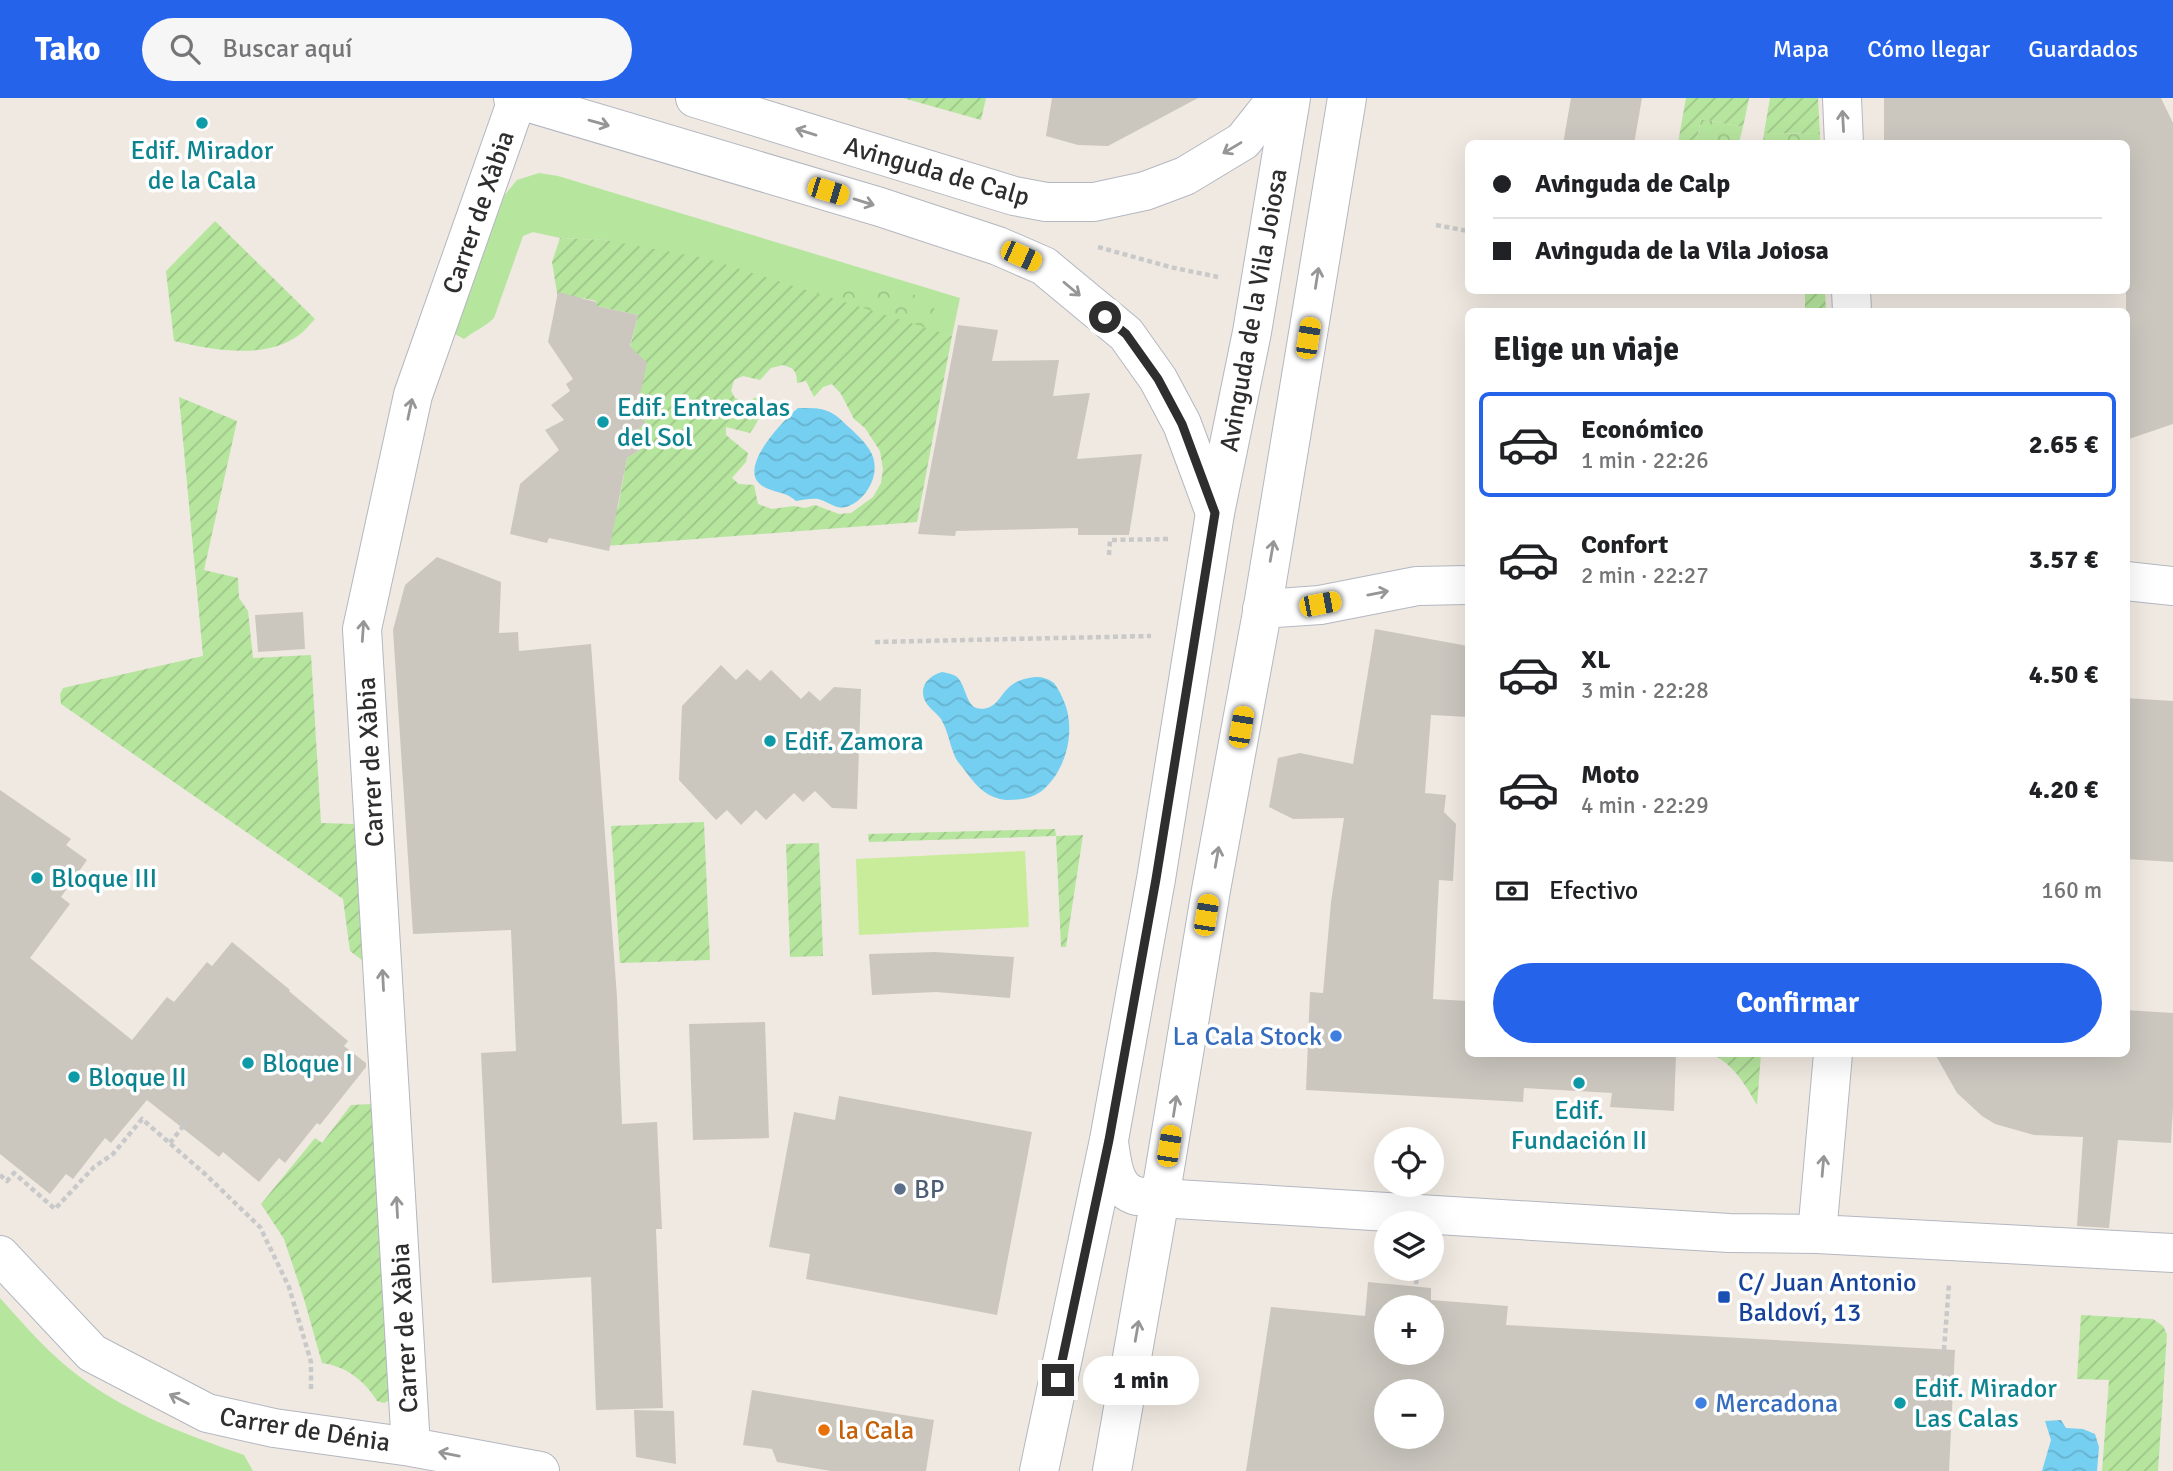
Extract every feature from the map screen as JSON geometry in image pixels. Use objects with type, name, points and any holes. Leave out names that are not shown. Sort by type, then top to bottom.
[{"type":"street","name":"Avinguda de Calp","points":[[695,98],[1014,196],[1046,202],[1094,202],[1145,191],[1185,176],[1243,141],[1277,98]]},
{"type":"street","name":"Avinguda de la Vila Joiosa","points":[[1039,1471],[1109,1140],[1156,879],[1213,526],[1252,332],[1291,98]]},
{"type":"street","points":[[1112,1471],[1147,1196],[1211,890],[1262,609],[1347,98]]},
{"type":"street","points":[[1842,98],[1844,140]]},
{"type":"street","name":"Avinguda de Calp","points":[[515,99],[880,207],[998,246],[1044,266],[1126,334],[1158,379],[1182,424],[1213,526]]},
{"type":"street","name":"Carrer de Xàbia","points":[[411,1447],[362,629],[413,395],[515,99]]},
{"type":"street","points":[[2130,581],[2173,586]]},
{"type":"street","points":[[1262,609],[1320,604],[1417,586],[1465,585]]},
{"type":"street","points":[[1817,1234],[1833,1057]]},
{"type":"street","points":[[1109,1140],[1113,1171],[1122,1187],[1147,1196],[1729,1233],[1817,1234],[2173,1253]]},
{"type":"street","points":[[1085,1254],[1111,1215],[1147,1196]]},
{"type":"street","name":"Carrer de Dénia","points":[[0,1255],[92,1353],[207,1413],[274,1428],[411,1447],[540,1471]]},
{"type":"path","points":[[1436,225],[1465,230]]},
{"type":"path","points":[[1109,555],[1110,540],[1213,526]]},
{"type":"path","points":[[876,642],[1194,636]]},
{"type":"path","points":[[0,1175],[7,1181],[14,1173],[55,1209],[94,1167],[113,1154],[142,1119],[261,1227],[289,1287],[311,1362],[311,1433]]},
{"type":"path","points":[[170,1143],[187,1121]]},
{"type":"path","points":[[1944,1350],[1951,1242]]},
{"type":"green space","points":[[903,98],[986,98],[981,120]]},
{"type":"green space","points":[[1686,98],[1749,98],[1743,127],[1701,119],[1697,140],[1679,140]]},
{"type":"green space","points":[[1770,98],[1818,98],[1820,134],[1764,133]]},
{"type":"green space","points":[[1701,119],[1743,127],[1740,140],[1697,140]]},
{"type":"green space","points":[[1764,133],[1820,134],[1820,140],[1763,140]]},
{"type":"green space","points":[[539,173],[558,176],[960,298],[952,336],[823,296],[604,240],[560,238],[533,232],[523,236],[494,318],[464,339],[455,334],[504,196],[517,180]]},
{"type":"green space","points":[[215,221],[315,319],[301,333],[285,343],[255,350],[222,350],[174,341],[166,271]]},
{"type":"green space","points":[[560,238],[604,240],[705,258],[952,336],[917,522],[593,547],[601,505],[618,508],[627,458],[640,450],[632,436],[633,432],[646,423],[637,409],[646,363],[628,356],[638,315],[596,306],[596,301],[583,298],[558,299],[552,262]],"holes":[[[783,365],[792,369],[797,383],[806,381],[814,397],[823,387],[832,384],[841,394],[854,419],[865,428],[880,451],[883,469],[881,483],[873,497],[851,513],[839,514],[815,505],[772,509],[758,504],[754,485],[739,484],[732,478],[746,462],[748,453],[726,435],[726,427],[750,433],[760,412],[757,397],[745,402],[735,398],[731,391],[734,380],[743,376],[760,380],[771,368]]]},
{"type":"green space","points":[[824,286],[922,296],[948,323],[946,350],[899,467],[807,302]]},
{"type":"green space","points":[[1805,294],[1825,294],[1826,308],[1805,308]]},
{"type":"green space","points":[[179,397],[237,421],[204,570],[238,578],[239,598],[248,611],[253,658],[311,655],[321,823],[354,824],[363,961],[350,951],[343,899],[61,704],[60,694],[63,688],[203,656]]},
{"type":"green space","points":[[704,822],[710,960],[620,963],[611,826]]},
{"type":"green space","points":[[1055,829],[1056,836],[869,842],[868,834]]},
{"type":"green space","points":[[1083,835],[1066,947],[1061,947],[1056,836]]},
{"type":"green space","points":[[819,843],[823,956],[790,957],[786,844]]},
{"type":"green space","points":[[1025,851],[1029,927],[859,935],[856,859]]},
{"type":"green space","points":[[1717,1057],[1761,1057],[1757,1105],[1732,1069]]},
{"type":"green space","points":[[372,1104],[390,1400],[384,1403],[377,1401],[367,1387],[354,1376],[339,1367],[322,1363],[284,1239],[261,1204],[315,1138],[322,1143],[351,1105]]},
{"type":"green space","points":[[0,1298],[58,1359],[99,1390],[159,1422],[244,1455],[253,1471],[0,1471]]},
{"type":"green space","points":[[2081,1315],[2153,1319],[2163,1326],[2167,1334],[2158,1471],[2102,1471],[2109,1380],[2077,1379]]},
{"type":"water","points":[[798,408],[826,410],[833,414],[869,449],[875,464],[873,480],[865,493],[853,504],[843,507],[818,499],[796,501],[788,495],[765,488],[755,477],[755,467],[766,444]]},
{"type":"water","points":[[942,672],[957,677],[971,703],[980,709],[992,706],[1013,684],[1020,681],[1039,677],[1054,683],[1067,708],[1068,746],[1059,770],[1043,790],[1027,798],[1008,800],[989,795],[974,783],[956,759],[941,719],[924,698],[926,683],[931,677]]},
{"type":"water","points":[[2061,1420],[2066,1428],[2083,1429],[2095,1434],[2099,1447],[2097,1471],[2042,1471],[2051,1440],[2045,1421]]},
{"type":"building","points":[[1052,98],[1198,98],[1108,146],[1078,145],[1046,136]]},
{"type":"building","points":[[1571,98],[1642,98],[1635,140],[1564,140]]},
{"type":"building","points":[[1884,98],[2161,98],[2173,123],[2173,424],[2130,439],[2130,308],[2126,308],[2126,294],[2130,294],[2130,140],[1884,140]]},
{"type":"building","name":"Edif. Entrecalas del Sol","points":[[558,292],[596,302],[596,306],[638,315],[630,346],[647,363],[637,409],[646,423],[631,434],[640,450],[627,458],[609,551],[549,538],[547,543],[510,534],[520,484],[559,450],[545,430],[564,420],[551,405],[570,391],[566,384],[573,379],[548,342]]},
{"type":"building","points":[[958,325],[998,330],[992,361],[1059,360],[1053,396],[1090,393],[1077,459],[1142,454],[1129,535],[1078,535],[1078,528],[956,531],[955,536],[918,534]]},
{"type":"building","points":[[437,557],[501,582],[499,633],[518,632],[519,651],[591,644],[617,997],[622,1124],[657,1122],[662,1229],[656,1229],[663,1408],[596,1410],[591,1277],[492,1283],[481,1053],[516,1051],[511,930],[413,934],[393,630],[405,585]]},
{"type":"building","points":[[303,612],[305,649],[258,652],[255,615]]},
{"type":"building","points":[[1375,629],[1465,645],[1465,717],[1431,715],[1425,793],[1446,795],[1444,812],[1456,824],[1453,881],[1439,880],[1433,999],[1465,1001],[1465,1057],[1676,1057],[1674,1111],[1610,1107],[1612,1093],[1524,1088],[1523,1102],[1306,1090],[1310,992],[1323,993],[1331,902],[1344,818],[1293,819],[1269,807],[1278,758],[1300,753],[1353,764]]},
{"type":"building","name":"Edif. Zamora","points":[[721,665],[736,680],[747,669],[760,681],[771,670],[801,699],[809,691],[820,701],[834,687],[861,689],[857,809],[832,808],[815,791],[803,802],[794,793],[766,820],[756,810],[741,825],[727,810],[716,820],[679,780],[682,706]]},
{"type":"building","points":[[2130,698],[2173,701],[2173,862],[2130,859]]},
{"type":"building","points":[[0,790],[71,839],[66,845],[87,860],[61,897],[70,904],[30,958],[132,1040],[167,997],[174,1002],[207,962],[212,966],[232,942],[348,1041],[344,1046],[366,1063],[366,1067],[320,1125],[317,1123],[285,1163],[279,1158],[259,1182],[223,1152],[219,1157],[147,1100],[111,1143],[105,1138],[73,1179],[66,1174],[50,1194],[0,1154]]},
{"type":"building","points":[[935,952],[1014,957],[1010,998],[936,992],[872,995],[869,954]]},
{"type":"building","points":[[2130,1010],[2173,1013],[2171,1143],[2118,1140],[2109,1228],[2077,1226],[2083,1137],[2034,1135],[1995,1124],[1957,1093],[1937,1057],[2130,1057]]},
{"type":"building","points":[[765,1022],[769,1138],[693,1140],[689,1024]]},
{"type":"building","name":"BP","points":[[839,1096],[1032,1132],[997,1315],[806,1279],[810,1254],[769,1247],[794,1112],[835,1120]]},
{"type":"building","points":[[1368,1282],[1431,1288],[1431,1295],[1374,1295],[1374,1365],[1444,1365],[1444,1301],[1508,1306],[1506,1325],[1955,1350],[1949,1471],[1246,1471],[1271,1307],[1365,1316]]},
{"type":"building","name":"la Cala","points":[[752,1390],[934,1420],[926,1471],[831,1471],[777,1462],[772,1449],[743,1445]]},
{"type":"building","points":[[634,1410],[674,1411],[676,1464],[636,1457]]},
{"type":"place","name":"Edif. Mirador de la Cala","points":[[202,123]]},
{"type":"place","name":"Edif. Entrecalas del Sol","points":[[603,422]]},
{"type":"place","name":"Edif. Zamora","points":[[770,741]]},
{"type":"place","name":"Bloque III","points":[[37,878]]},
{"type":"place","name":"La Cala Stock","points":[[1336,1036]]},
{"type":"place","name":"Bloque I","points":[[248,1063]]},
{"type":"place","name":"Bloque II","points":[[74,1077]]},
{"type":"place","name":"Edif. Fundación II","points":[[1579,1083]]},
{"type":"place","name":"BP","points":[[900,1189]]},
{"type":"place","name":"C/ Juan Antonio Baldoví, 13","points":[[1724,1297]]},
{"type":"place","name":"Mercadona","points":[[1701,1403]]},
{"type":"place","name":"Edif. Mirador Las Calas","points":[[1900,1403]]},
{"type":"place","name":"la Cala","points":[[824,1430]]},
{"type":"route","points":[[1058,1380],[1109,1140],[1156,879],[1215,513],[1182,424],[1158,379],[1126,334],[1105,317]]}]
